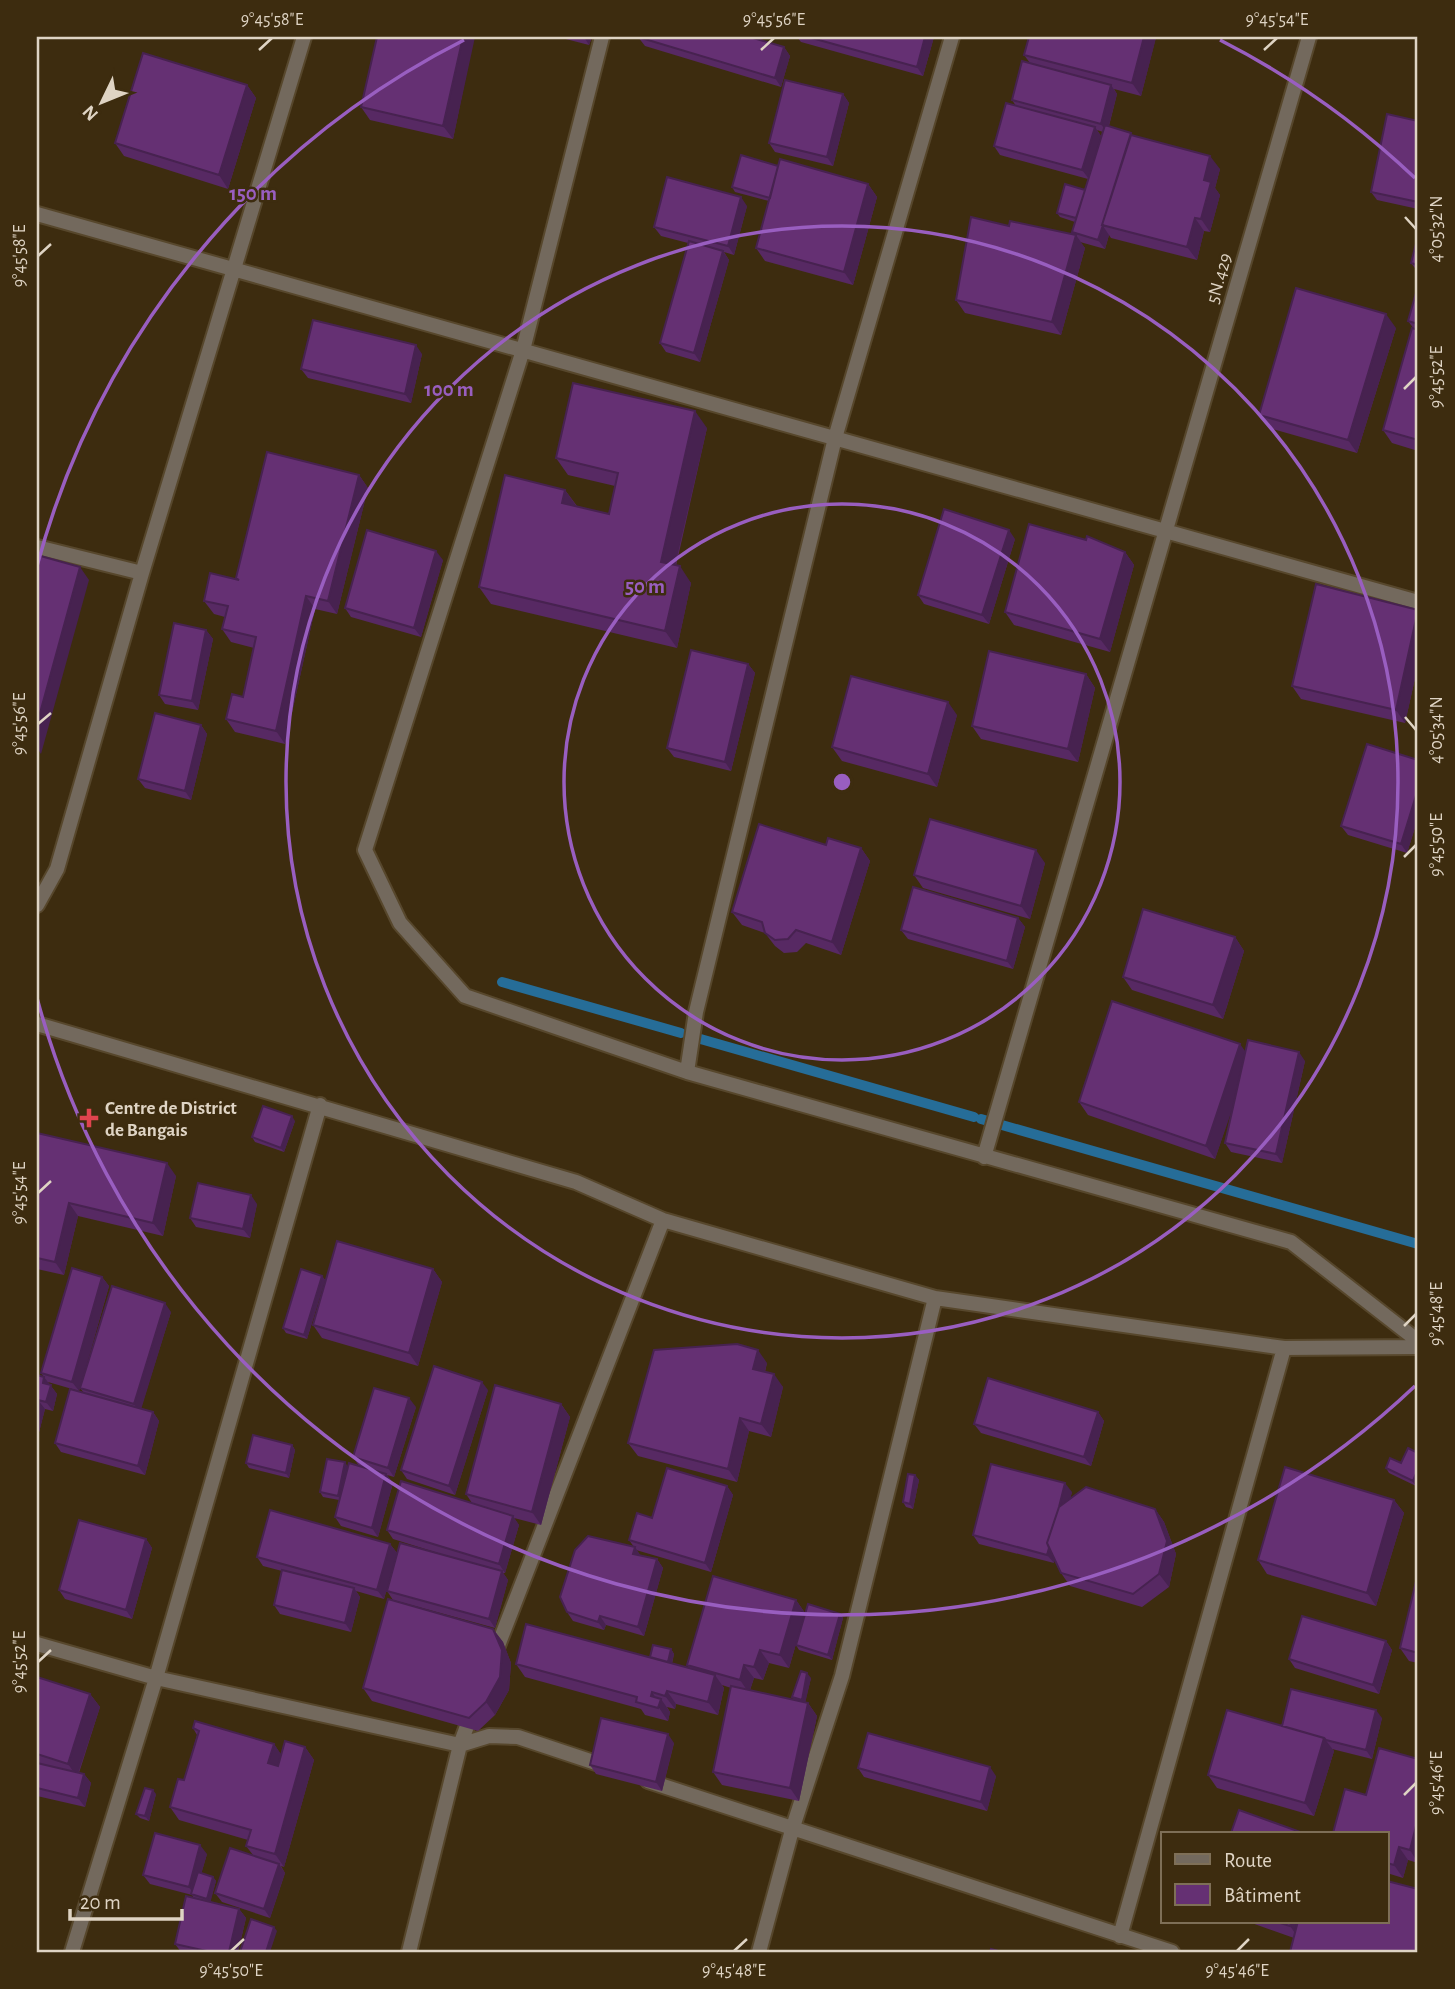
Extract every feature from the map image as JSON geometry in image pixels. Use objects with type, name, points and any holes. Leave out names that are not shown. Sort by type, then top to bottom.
[{"type":"street","points":[[37,905],[57,869],[142,573],[304,37]]},
{"type":"street","points":[[602,37],[523,350],[365,850],[400,923],[465,996],[687,1072],[1291,1242],[1418,1341]]},
{"type":"street","points":[[687,1072],[696,1012],[835,438],[952,37]]},
{"type":"street","name":"5N.429","points":[[984,1157],[1308,37]]},
{"type":"street","points":[[37,214],[1418,602]]},
{"type":"street","points":[[37,547],[142,573]]},
{"type":"street","points":[[37,1024],[120,1051],[320,1105],[576,1182],[663,1220],[935,1298],[1284,1348],[1418,1347]]},
{"type":"street","points":[[72,1952],[156,1678],[320,1105]]},
{"type":"street","points":[[490,1668],[663,1220]]},
{"type":"street","points":[[760,1952],[792,1830],[842,1676],[935,1298]]},
{"type":"street","points":[[1120,1936],[1284,1348]]},
{"type":"street","points":[[37,1644],[156,1678],[460,1745],[489,1735],[518,1737],[792,1830],[1172,1952]]},
{"type":"street","points":[[409,1952],[460,1745],[480,1694]]},
{"type":"building","points":[[377,37],[463,37],[443,126],[361,107]]},
{"type":"building","points":[[638,37],[750,37],[784,47],[775,78]]},
{"type":"building","points":[[808,37],[925,37],[917,67]]},
{"type":"building","points":[[1029,37],[1144,37],[1132,83],[1024,55]]},
{"type":"building","points":[[143,53],[247,85],[219,175],[115,143]]},
{"type":"building","points":[[1022,61],[1111,85],[1101,124],[1012,100]]},
{"type":"building","points":[[785,80],[843,94],[827,157],[769,143]]},
{"type":"building","points":[[1006,103],[1095,127],[1082,170],[994,146]]},
{"type":"building","points":[[1387,114],[1418,121],[1418,202],[1371,192]]},
{"type":"building","points":[[1105,125],[1131,133],[1098,240],[1072,232]]},
{"type":"building","points":[[1131,135],[1210,156],[1204,180],[1211,182],[1201,219],[1195,218],[1187,247],[1102,225]]},
{"type":"building","points":[[741,155],[778,166],[770,198],[732,187]]},
{"type":"building","points":[[780,159],[868,184],[844,272],[756,248]]},
{"type":"building","points":[[667,177],[741,197],[728,246],[654,227]]},
{"type":"building","points":[[1065,184],[1085,190],[1076,218],[1057,213]]},
{"type":"building","points":[[971,217],[1009,226],[1010,221],[1076,235],[1052,322],[956,300]]},
{"type":"building","points":[[1418,236],[1418,265],[1411,263]]},
{"type":"building","points":[[689,241],[723,251],[694,353],[660,343]]},
{"type":"building","points":[[1418,286],[1418,324],[1408,321]]},
{"type":"building","points":[[1296,288],[1386,314],[1348,440],[1259,415]]},
{"type":"building","points":[[313,320],[416,345],[405,394],[301,369]]},
{"type":"building","points":[[1412,328],[1418,330],[1418,440],[1383,430]]},
{"type":"building","points":[[573,383],[695,411],[661,562],[680,566],[665,631],[479,587],[505,475],[565,490],[562,503],[609,514],[618,473],[556,458]]},
{"type":"building","points":[[267,452],[359,475],[328,601],[306,596],[276,731],[226,719],[232,694],[243,697],[256,637],[222,629],[228,606],[204,601],[210,573],[239,580],[236,578]]},
{"type":"building","points":[[944,509],[1009,530],[982,615],[918,595]]},
{"type":"building","points":[[1029,524],[1086,540],[1087,536],[1125,552],[1100,639],[1005,612]]},
{"type":"building","points":[[367,530],[436,551],[414,628],[345,608]]},
{"type":"building","points":[[37,555],[80,567],[37,724]]},
{"type":"building","points":[[1316,584],[1418,610],[1396,710],[1292,686]]},
{"type":"building","points":[[174,623],[206,630],[192,701],[159,695]]},
{"type":"building","points":[[691,650],[748,664],[725,762],[667,748]]},
{"type":"building","points":[[989,651],[1086,674],[1068,749],[972,726]]},
{"type":"building","points":[[851,676],[948,702],[928,774],[832,747]]},
{"type":"building","points":[[155,713],[201,725],[185,791],[138,779]]},
{"type":"building","points":[[1367,744],[1418,760],[1418,789],[1401,844],[1341,826]]},
{"type":"building","points":[[930,819],[1036,850],[1021,906],[914,875]]},
{"type":"building","points":[[759,824],[826,845],[828,838],[861,848],[832,942],[796,930],[788,939],[775,940],[765,933],[762,922],[732,912]]},
{"type":"building","points":[[913,887],[1018,918],[1007,961],[901,930]]},
{"type":"building","points":[[1143,909],[1235,937],[1213,1005],[1123,977]]},
{"type":"building","points":[[1112,1001],[1240,1044],[1206,1146],[1079,1102]]},
{"type":"building","points":[[1248,1040],[1299,1052],[1276,1154],[1225,1143]]},
{"type":"building","points":[[263,1106],[292,1116],[281,1148],[252,1137]]},
{"type":"building","points":[[37,1133],[167,1163],[153,1223],[69,1203],[55,1262],[37,1258]]},
{"type":"building","points":[[198,1183],[251,1195],[243,1229],[190,1218]]},
{"type":"building","points":[[337,1241],[433,1269],[409,1353],[313,1325]]},
{"type":"building","points":[[72,1268],[102,1277],[72,1382],[41,1373]]},
{"type":"building","points":[[301,1269],[322,1276],[304,1335],[283,1328]]},
{"type":"building","points":[[112,1286],[165,1303],[134,1404],[80,1388]]},
{"type":"building","points":[[737,1344],[758,1350],[753,1369],[774,1374],[761,1424],[740,1418],[728,1469],[628,1443],[654,1350]]},
{"type":"building","points":[[434,1366],[482,1382],[449,1486],[401,1470]]},
{"type":"building","points":[[37,1375],[44,1377],[43,1383],[51,1385],[46,1402],[38,1400],[37,1406]]},
{"type":"building","points":[[988,1378],[1098,1412],[1084,1457],[974,1424]]},
{"type":"building","points":[[495,1385],[561,1404],[532,1512],[466,1494]]},
{"type":"building","points":[[374,1388],[409,1398],[388,1468],[353,1457]]},
{"type":"building","points":[[70,1389],[153,1412],[138,1466],[55,1443]]},
{"type":"building","points":[[253,1435],[292,1445],[286,1473],[246,1463]]},
{"type":"building","points":[[1408,1448],[1418,1453],[1418,1469],[1413,1481],[1386,1468],[1390,1458],[1401,1463]]},
{"type":"building","points":[[327,1459],[345,1462],[338,1496],[320,1492]]},
{"type":"building","points":[[349,1463],[386,1474],[372,1528],[335,1517]]},
{"type":"building","points":[[991,1464],[1065,1483],[1047,1543],[1047,1555],[973,1535]]},
{"type":"building","points":[[1285,1467],[1394,1500],[1367,1593],[1258,1560]]},
{"type":"building","points":[[667,1468],[727,1486],[705,1563],[629,1540],[637,1513],[652,1518]]},
{"type":"building","points":[[908,1474],[915,1475],[910,1504],[903,1502]]},
{"type":"building","points":[[401,1481],[513,1516],[499,1564],[387,1530]]},
{"type":"building","points":[[1086,1487],[1155,1509],[1167,1541],[1159,1574],[1133,1594],[1061,1573],[1047,1543],[1059,1507]]},
{"type":"building","points":[[270,1510],[390,1544],[377,1590],[257,1557]]},
{"type":"building","points":[[79,1520],[146,1539],[126,1610],[59,1590]]},
{"type":"building","points":[[588,1536],[635,1547],[633,1554],[657,1559],[638,1627],[600,1616],[598,1622],[567,1612],[560,1597],[575,1550]]},
{"type":"building","points":[[400,1543],[502,1571],[489,1619],[387,1591]]},
{"type":"building","points":[[282,1570],[354,1588],[345,1623],[274,1605]]},
{"type":"building","points":[[1418,1573],[1418,1653],[1400,1648]]},
{"type":"building","points":[[713,1576],[796,1600],[780,1655],[760,1650],[754,1667],[744,1665],[740,1680],[687,1665]]},
{"type":"building","points":[[388,1599],[493,1629],[502,1650],[500,1677],[486,1702],[469,1718],[363,1688]]},
{"type":"building","points":[[808,1604],[840,1614],[828,1655],[796,1645]]},
{"type":"building","points":[[1302,1616],[1386,1641],[1373,1685],[1289,1659]]},
{"type":"building","points":[[526,1624],[715,1675],[708,1702],[667,1691],[665,1696],[652,1692],[651,1696],[661,1699],[658,1708],[636,1702],[637,1697],[516,1664]]},
{"type":"building","points":[[653,1645],[671,1649],[668,1662],[650,1657]]},
{"type":"building","points":[[801,1671],[807,1673],[802,1700],[792,1697]]},
{"type":"building","points":[[37,1677],[90,1694],[68,1764],[37,1754]]},
{"type":"building","points":[[731,1686],[808,1703],[790,1788],[713,1772]]},
{"type":"building","points":[[1291,1689],[1376,1710],[1366,1750],[1282,1726]]},
{"type":"building","points":[[1227,1710],[1324,1738],[1305,1803],[1208,1775]]},
{"type":"building","points":[[601,1718],[668,1734],[656,1782],[590,1765]]},
{"type":"building","points":[[195,1721],[274,1744],[268,1763],[278,1766],[285,1741],[305,1747],[275,1854],[246,1846],[251,1830],[170,1807],[178,1779],[184,1780],[199,1731],[193,1728]]},
{"type":"building","points":[[868,1733],[990,1767],[981,1802],[858,1768]]},
{"type":"building","points":[[1379,1748],[1418,1759],[1418,1818],[1410,1850],[1399,1847],[1394,1865],[1388,1863],[1388,1832],[1333,1832],[1345,1789],[1366,1795]]},
{"type":"building","points":[[37,1763],[84,1774],[78,1798],[37,1788]]},
{"type":"building","points":[[145,1788],[153,1790],[145,1816],[136,1814]]},
{"type":"building","points":[[1239,1810],[1300,1832],[1231,1832]]},
{"type":"building","points":[[155,1833],[200,1845],[189,1887],[143,1875]]},
{"type":"building","points":[[230,1848],[279,1864],[264,1909],[215,1893]]},
{"type":"building","points":[[198,1872],[213,1877],[207,1899],[191,1894]]},
{"type":"building","points":[[1388,1881],[1418,1889],[1418,1952],[1290,1952],[1297,1923],[1388,1923]]},
{"type":"building","points":[[186,1896],[239,1909],[229,1952],[211,1952],[175,1944]]},
{"type":"building","points":[[251,1919],[274,1927],[266,1952],[240,1952]]},
{"type":"waterway","points":[[502,982],[681,1033]]},
{"type":"waterway","points":[[690,1036],[974,1117]]},
{"type":"waterway","points":[[981,1119],[1418,1244]]},
{"type":"place","name":"Centre de District de Bangais","points":[[89,1118]]}]
